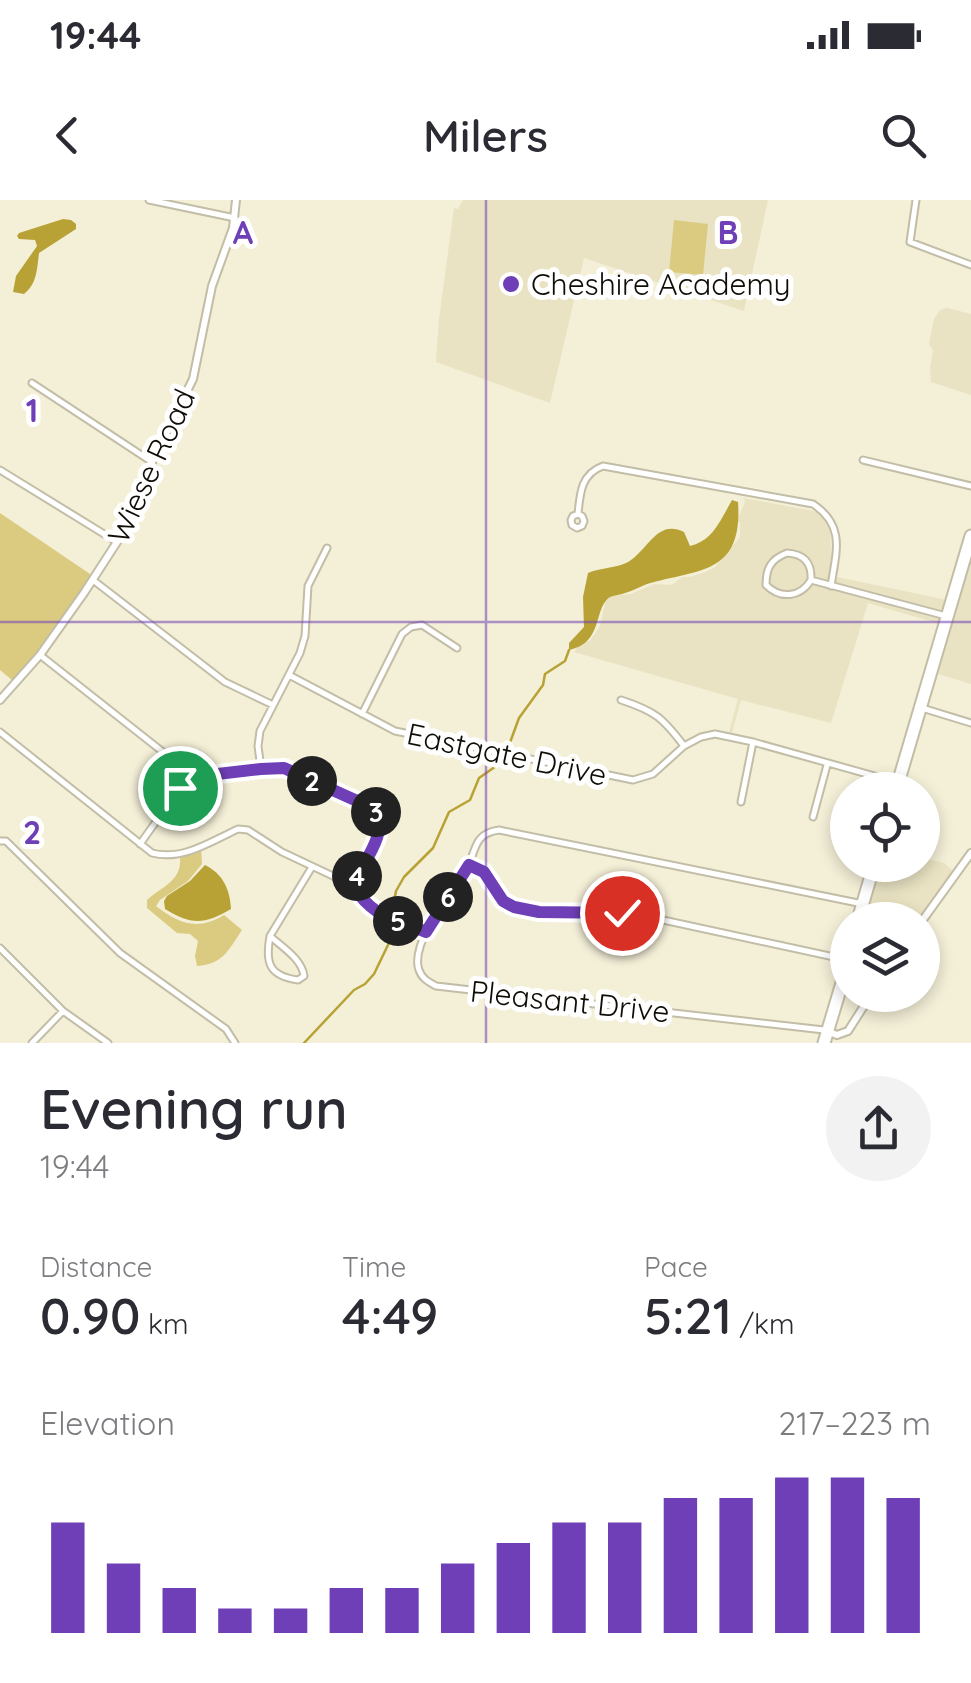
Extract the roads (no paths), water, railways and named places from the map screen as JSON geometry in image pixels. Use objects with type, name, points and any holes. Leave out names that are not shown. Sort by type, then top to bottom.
[{"type":"highway","points":[[902,772],[971,536]]},
{"type":"highway","points":[[825,1037],[833,1012]]},
{"type":"street","points":[[149,200],[235,218]]},
{"type":"street","name":"Wiese Road","points":[[0,700],[40,655],[117,542],[193,379],[212,286],[235,218],[236,200]]},
{"type":"street","points":[[916,200],[910,242],[971,266]]},
{"type":"street","points":[[32,382],[152,462]]},
{"type":"street","points":[[863,460],[971,486]]},
{"type":"street","points":[[578,514],[586,478],[603,466],[813,504],[825,512],[835,527],[837,542],[831,586]]},
{"type":"street","points":[[0,470],[117,542]]},
{"type":"street","points":[[261,769],[260,731],[300,653],[308,586],[326,548]]},
{"type":"street","points":[[787,553],[803,557],[812,572],[811,580],[800,592],[782,595],[766,585],[772,561],[787,553]]},
{"type":"street","points":[[93,580],[225,682],[273,704]]},
{"type":"street","points":[[811,580],[946,616]]},
{"type":"street","points":[[362,714],[402,634],[411,626],[422,625],[458,648]]},
{"type":"street","points":[[40,655],[181,770],[180,788],[140,844]]},
{"type":"street","name":"Eastgate Drive","points":[[288,676],[395,731],[633,780],[653,774],[684,746],[715,734],[853,772]]},
{"type":"street","points":[[621,700],[646,708],[666,722],[684,746]]},
{"type":"street","points":[[922,708],[971,723]]},
{"type":"street","points":[[0,732],[152,853],[165,857],[182,855],[238,829],[248,830],[282,852],[352,885],[377,914],[426,932],[469,865],[478,840],[486,832],[500,830],[853,902]]},
{"type":"street","points":[[741,802],[753,742]]},
{"type":"street","points":[[813,817],[827,764]]},
{"type":"street","points":[[183,778],[284,768],[366,805],[377,812],[380,832],[352,885]]},
{"type":"street","points":[[0,840],[6,841],[120,953],[226,1029],[235,1043]]},
{"type":"street","points":[[937,902],[970,858]]},
{"type":"street","points":[[469,865],[484,872],[503,901],[514,907],[539,912],[640,915],[830,957]]},
{"type":"street","points":[[270,936],[296,960],[304,976],[287,979],[271,969],[266,956],[270,936],[312,867]]},
{"type":"street","name":"Pleasant Drive","points":[[426,932],[418,955],[418,970],[436,986],[825,1037]]},
{"type":"street","points":[[0,948],[63,1011],[108,1043]]},
{"type":"street","points":[[32,1043],[63,1011]]},
{"type":"street","points":[[825,1037],[852,1022],[859,1012]]},
{"type":"waterway","points":[[508,748],[519,718],[543,685],[545,674],[565,661],[569,650]]},
{"type":"waterway","points":[[304,1043],[374,974],[402,916],[394,902],[404,877],[433,848],[449,812],[470,800],[479,778],[499,764]]},
{"type":"place","name":"Cheshire Academy","points":[[511,284]]}]
